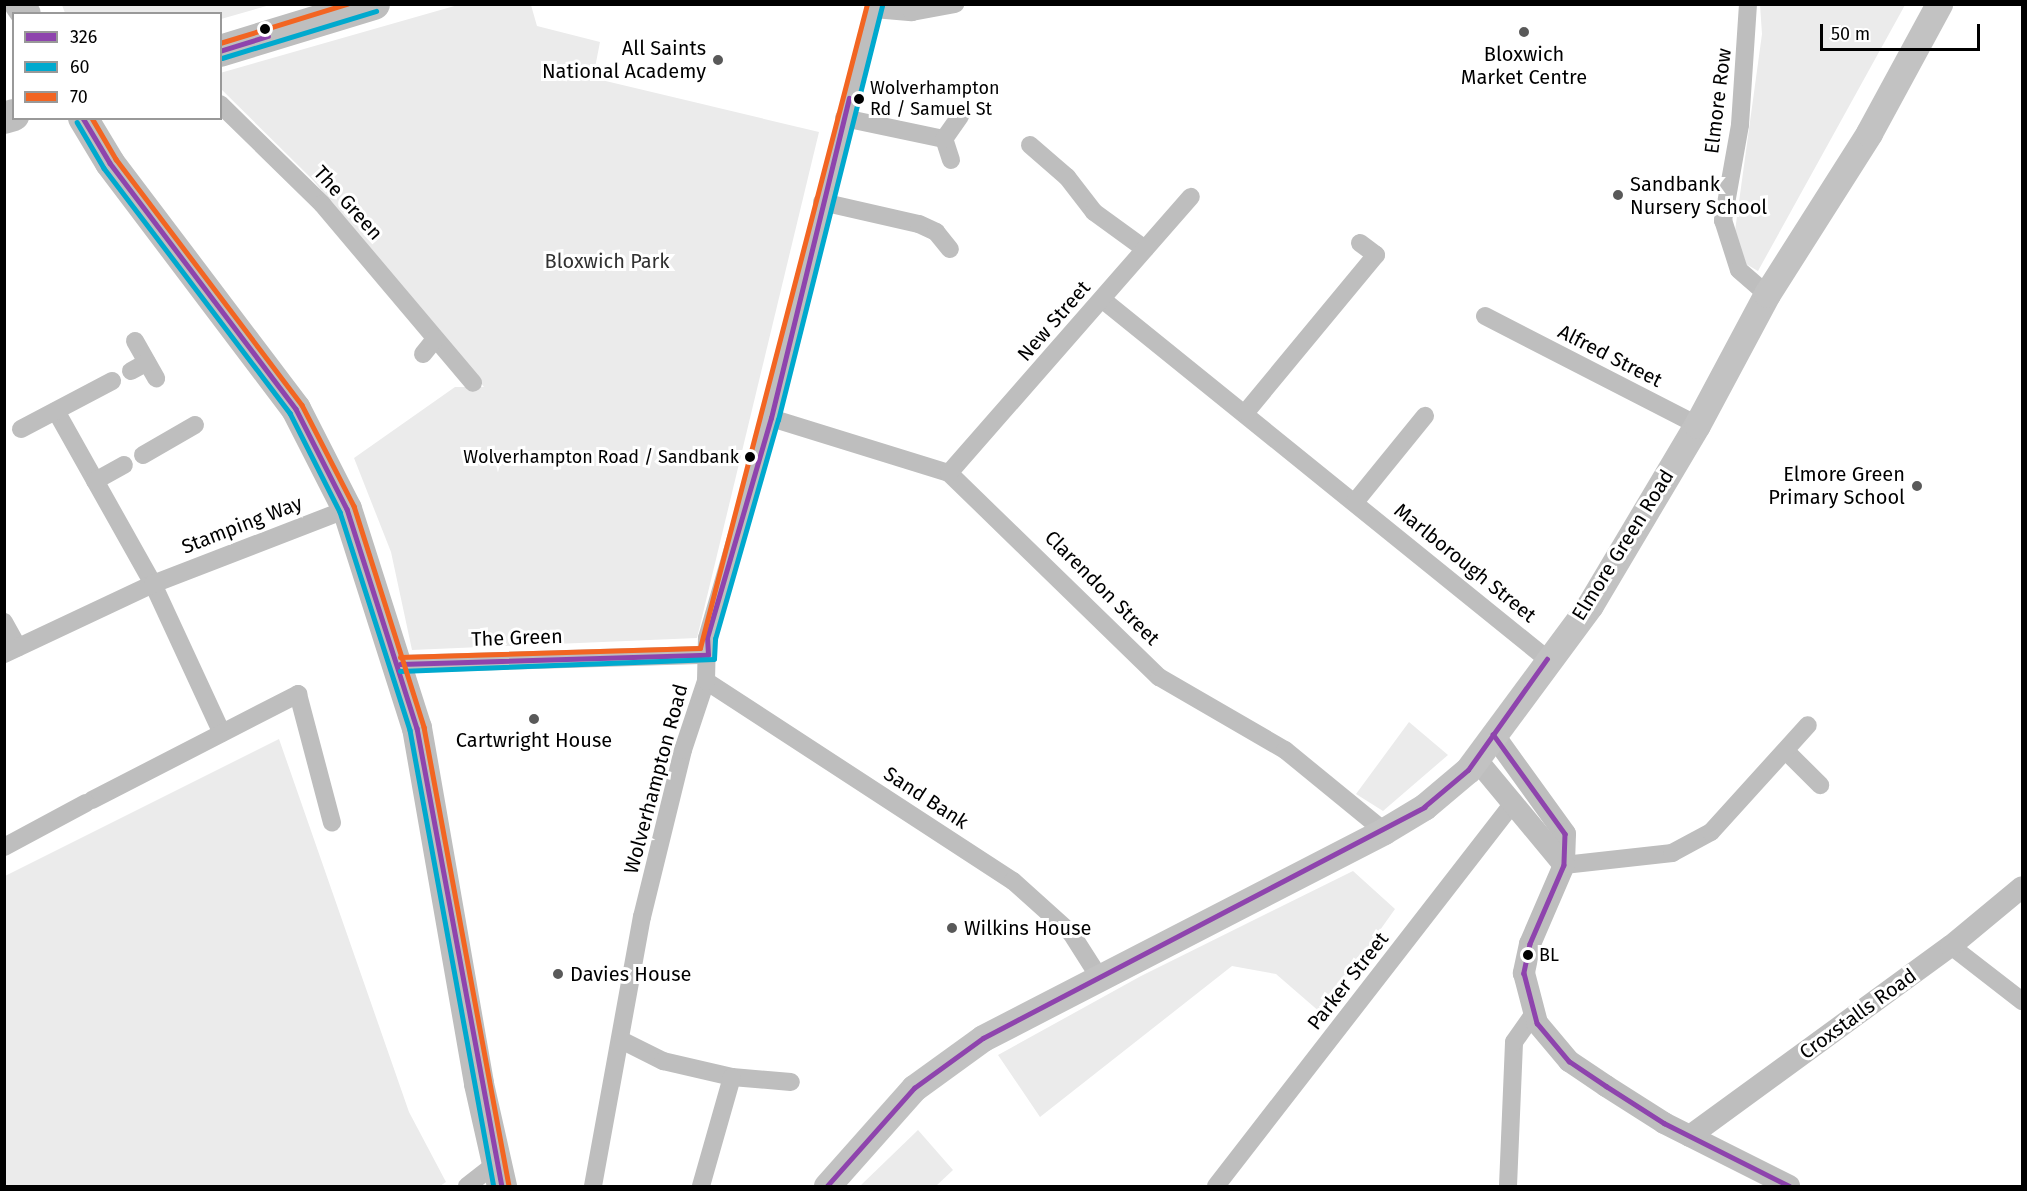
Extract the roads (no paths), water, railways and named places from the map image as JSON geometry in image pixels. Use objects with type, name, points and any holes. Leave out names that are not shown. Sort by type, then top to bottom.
[{"type":"highway","points":[[222,50],[374,4]]},
{"type":"main road","name":"Elmore Green Road","points":[[827,1186],[914,1088],[983,1038],[1384,831],[1424,807],[1476,759],[1547,659],[1590,605],[1697,425],[1767,294],[1869,133],[1939,4]]},
{"type":"main road","points":[[84,120],[110,163],[296,409],[347,509],[400,664],[430,788],[499,1175]]},
{"type":"street","points":[[875,7],[912,12],[955,4]]},
{"type":"street","name":"Elmore Row","points":[[1748,4],[1740,125],[1723,220],[1739,270],[1767,294]]},
{"type":"street","name":"Wolverhampton Road","points":[[593,1186],[623,1041],[642,917],[683,750],[706,681],[707,638],[771,418],[822,202],[875,7]]},
{"type":"street","name":"The Green","points":[[222,106],[322,204],[473,383]]},
{"type":"street","points":[[944,140],[960,116]]},
{"type":"street","points":[[844,118],[944,140]]},
{"type":"street","points":[[944,140],[951,160]]},
{"type":"street","points":[[1030,145],[1067,177],[1094,212],[1145,249]]},
{"type":"street","name":"New Street","points":[[949,473],[1191,196]]},
{"type":"street","points":[[822,202],[919,224],[936,232],[950,249]]},
{"type":"street","points":[[1246,412],[1376,255],[1360,243]]},
{"type":"street","name":"Marlborough Street","points":[[1102,300],[1246,412],[1547,659]]},
{"type":"street","name":"Alfred Street","points":[[1485,316],[1499,333],[1697,425]]},
{"type":"street","points":[[423,354],[435,339]]},
{"type":"street","points":[[130,371],[152,370],[135,341]]},
{"type":"street","points":[[21,429],[112,381]]},
{"type":"street","points":[[56,411],[153,584],[222,733]]},
{"type":"street","points":[[1355,502],[1425,416]]},
{"type":"street","name":"Clarendon Street","points":[[771,418],[949,473],[1159,677],[1285,750],[1384,831]]},
{"type":"street","points":[[143,455],[195,425]]},
{"type":"street","points":[[95,481],[124,465]]},
{"type":"street","name":"Stamping Way","points":[[11,650],[153,584],[347,509]]},
{"type":"street","points":[[4,622],[11,650]]},
{"type":"street","name":"The Green","points":[[400,664],[708,655]]},
{"type":"street","name":"Sand Bank","points":[[706,681],[1013,881],[1071,933],[1099,977]]},
{"type":"street","points":[[4,847],[298,694],[332,823]]},
{"type":"street","points":[[1564,865],[1672,853],[1711,832],[1787,752],[1808,725]]},
{"type":"street","points":[[1493,734],[1565,834],[1564,865],[1530,944],[1524,973],[1533,1015],[1569,1061],[1606,1086],[1664,1124],[1789,1186]]},
{"type":"street","points":[[1787,752],[1820,785]]},
{"type":"street","points":[[1476,759],[1564,865]]},
{"type":"street","name":"Parker Street","points":[[1216,1186],[1514,802]]},
{"type":"street","name":"Croxstalls Road","points":[[1690,1136],[1951,946],[2022,887]]},
{"type":"street","points":[[1951,946],[2022,1001]]},
{"type":"street","points":[[1508,1183],[1514,1042],[1533,1015]]},
{"type":"street","points":[[623,1041],[663,1061],[732,1077],[791,1082]]},
{"type":"street","points":[[701,1186],[732,1077]]},
{"type":"street","points":[[467,1186],[499,1175]]},
{"type":"place","name":"Bloxwich Market Centre","points":[[1524,32]]},
{"type":"place","name":"All Saints National Academy","points":[[718,60]]},
{"type":"place","name":"Wolverhampton Rd / Samuel St","points":[[859,99]]},
{"type":"place","name":"Sandbank Nursery School","points":[[1618,195]]},
{"type":"place","name":"Wolverhampton Road / Sandbank","points":[[750,457]]},
{"type":"place","name":"Elmore Green Primary School","points":[[1917,486]]},
{"type":"place","name":"Cartwright House","points":[[534,719]]},
{"type":"place","name":"Wilkins House","points":[[952,928]]},
{"type":"place","name":"BL","points":[[1528,955]]},
{"type":"place","name":"Davies House","points":[[558,974]]},
{"type":"park label","name":"Bloxwich Park","points":[[607,261]]}]
